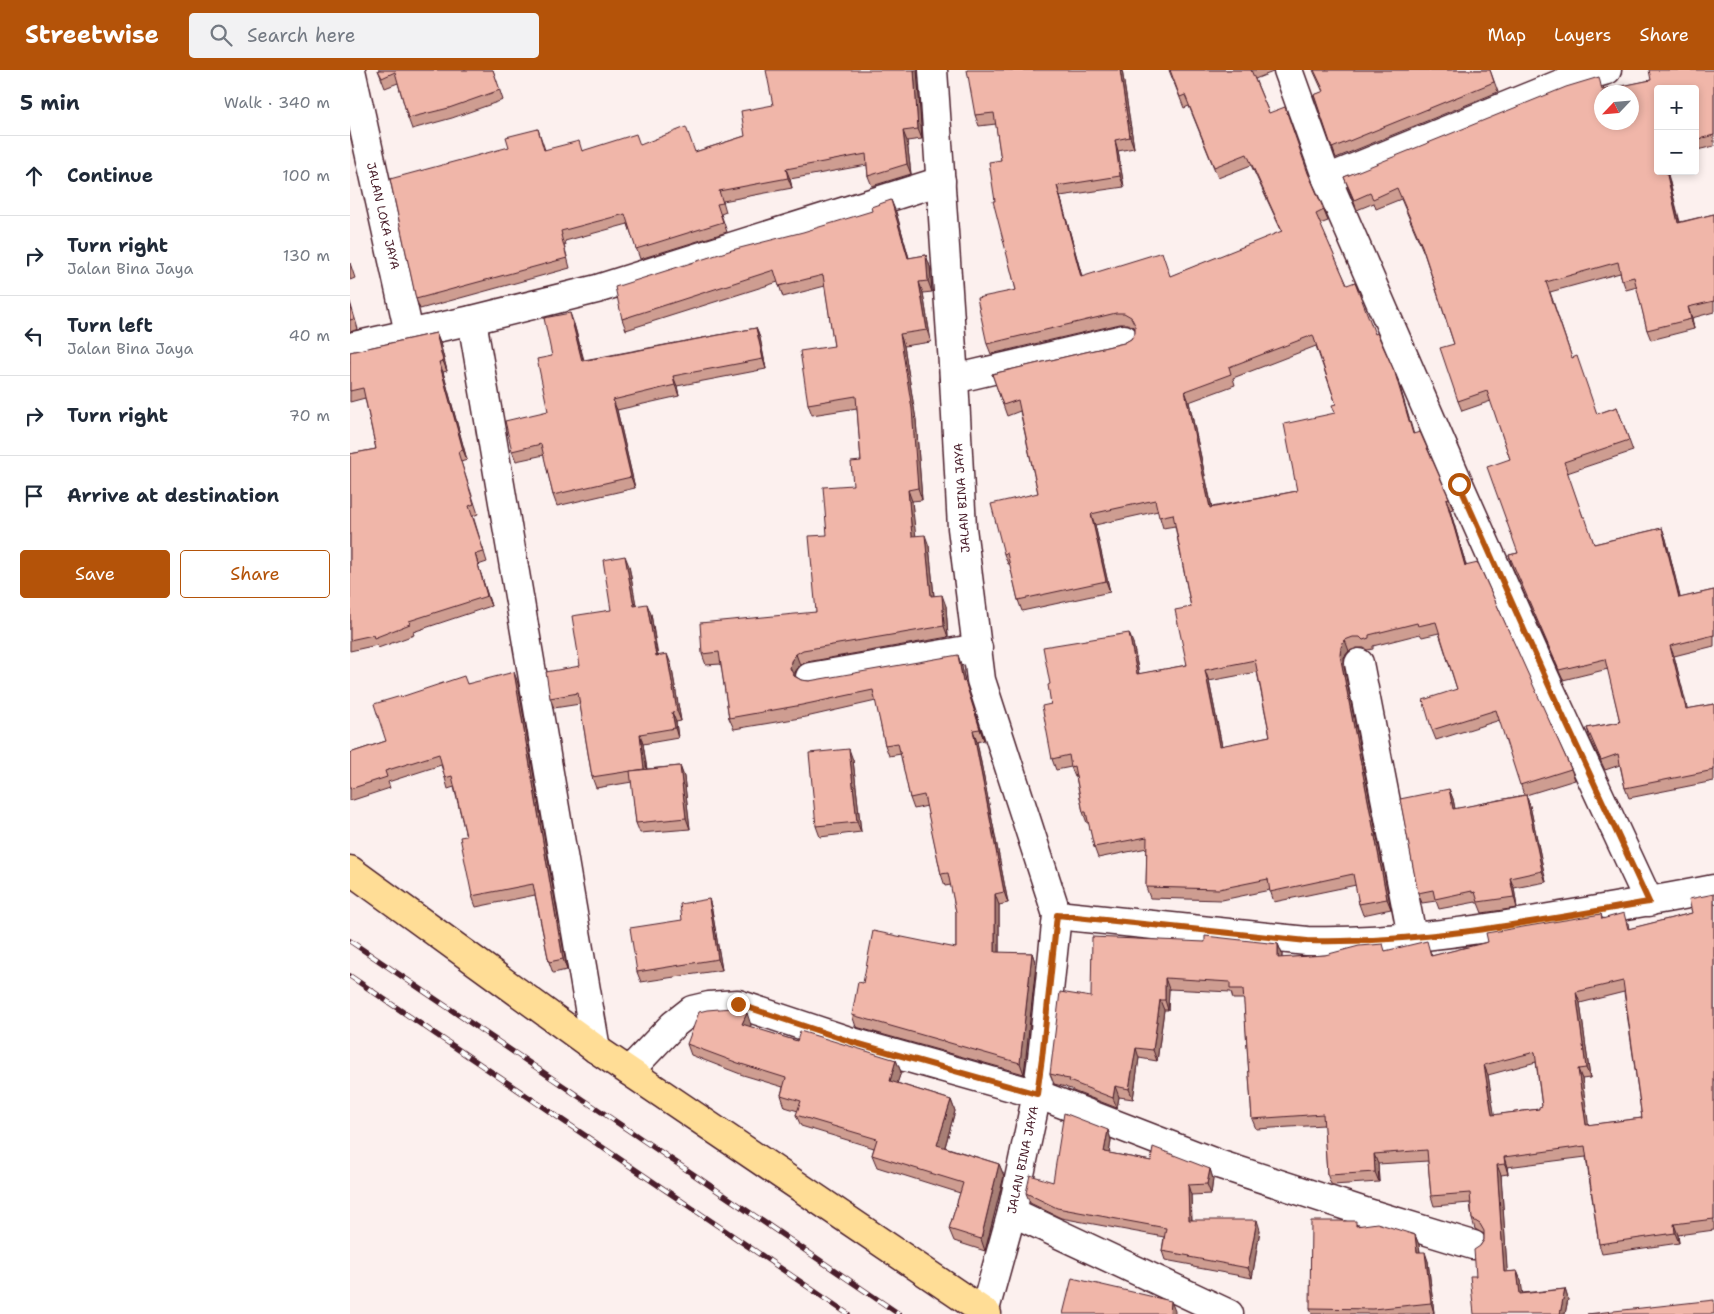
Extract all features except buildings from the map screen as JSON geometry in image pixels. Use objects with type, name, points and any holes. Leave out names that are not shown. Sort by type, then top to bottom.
[{"type":"main road","points":[[350,870],[596,1049],[985,1313]]},
{"type":"street","name":"JALAN LOKA JAYA","points":[[351,70],[409,333]]},
{"type":"street","name":"JALAN BINA JAYA","points":[[932,70],[941,180],[962,528],[981,680],[1057,915],[1037,1094],[1012,1212],[985,1313]]},
{"type":"street","points":[[1288,70],[1327,179],[1463,493],[1550,688],[1649,902]]},
{"type":"street","points":[[1327,179],[1565,82],[1607,70]]},
{"type":"street","points":[[350,347],[472,320],[597,289],[941,180]]},
{"type":"street","points":[[472,320],[596,1049]]},
{"type":"street","points":[[954,379],[1124,338]]},
{"type":"street","points":[[810,677],[978,648]]},
{"type":"street","points":[[1359,663],[1412,936]]},
{"type":"street","points":[[1057,915],[1307,941],[1343,942],[1469,932],[1649,902],[1714,889]]},
{"type":"street","points":[[629,1071],[673,1025],[692,1010],[709,1006],[738,1004],[852,1042],[1037,1094],[1218,1164],[1368,1214],[1473,1245]]},
{"type":"street","points":[[1012,1212],[1229,1314]]},
{"type":"railway","points":[[350,941],[899,1314]]},
{"type":"railway","points":[[350,976],[848,1314]]},
{"type":"route","points":[[738,1004],[852,1042],[1037,1094],[1057,915],[1307,941],[1343,942],[1469,932],[1649,902],[1550,688],[1459,484]]}]
